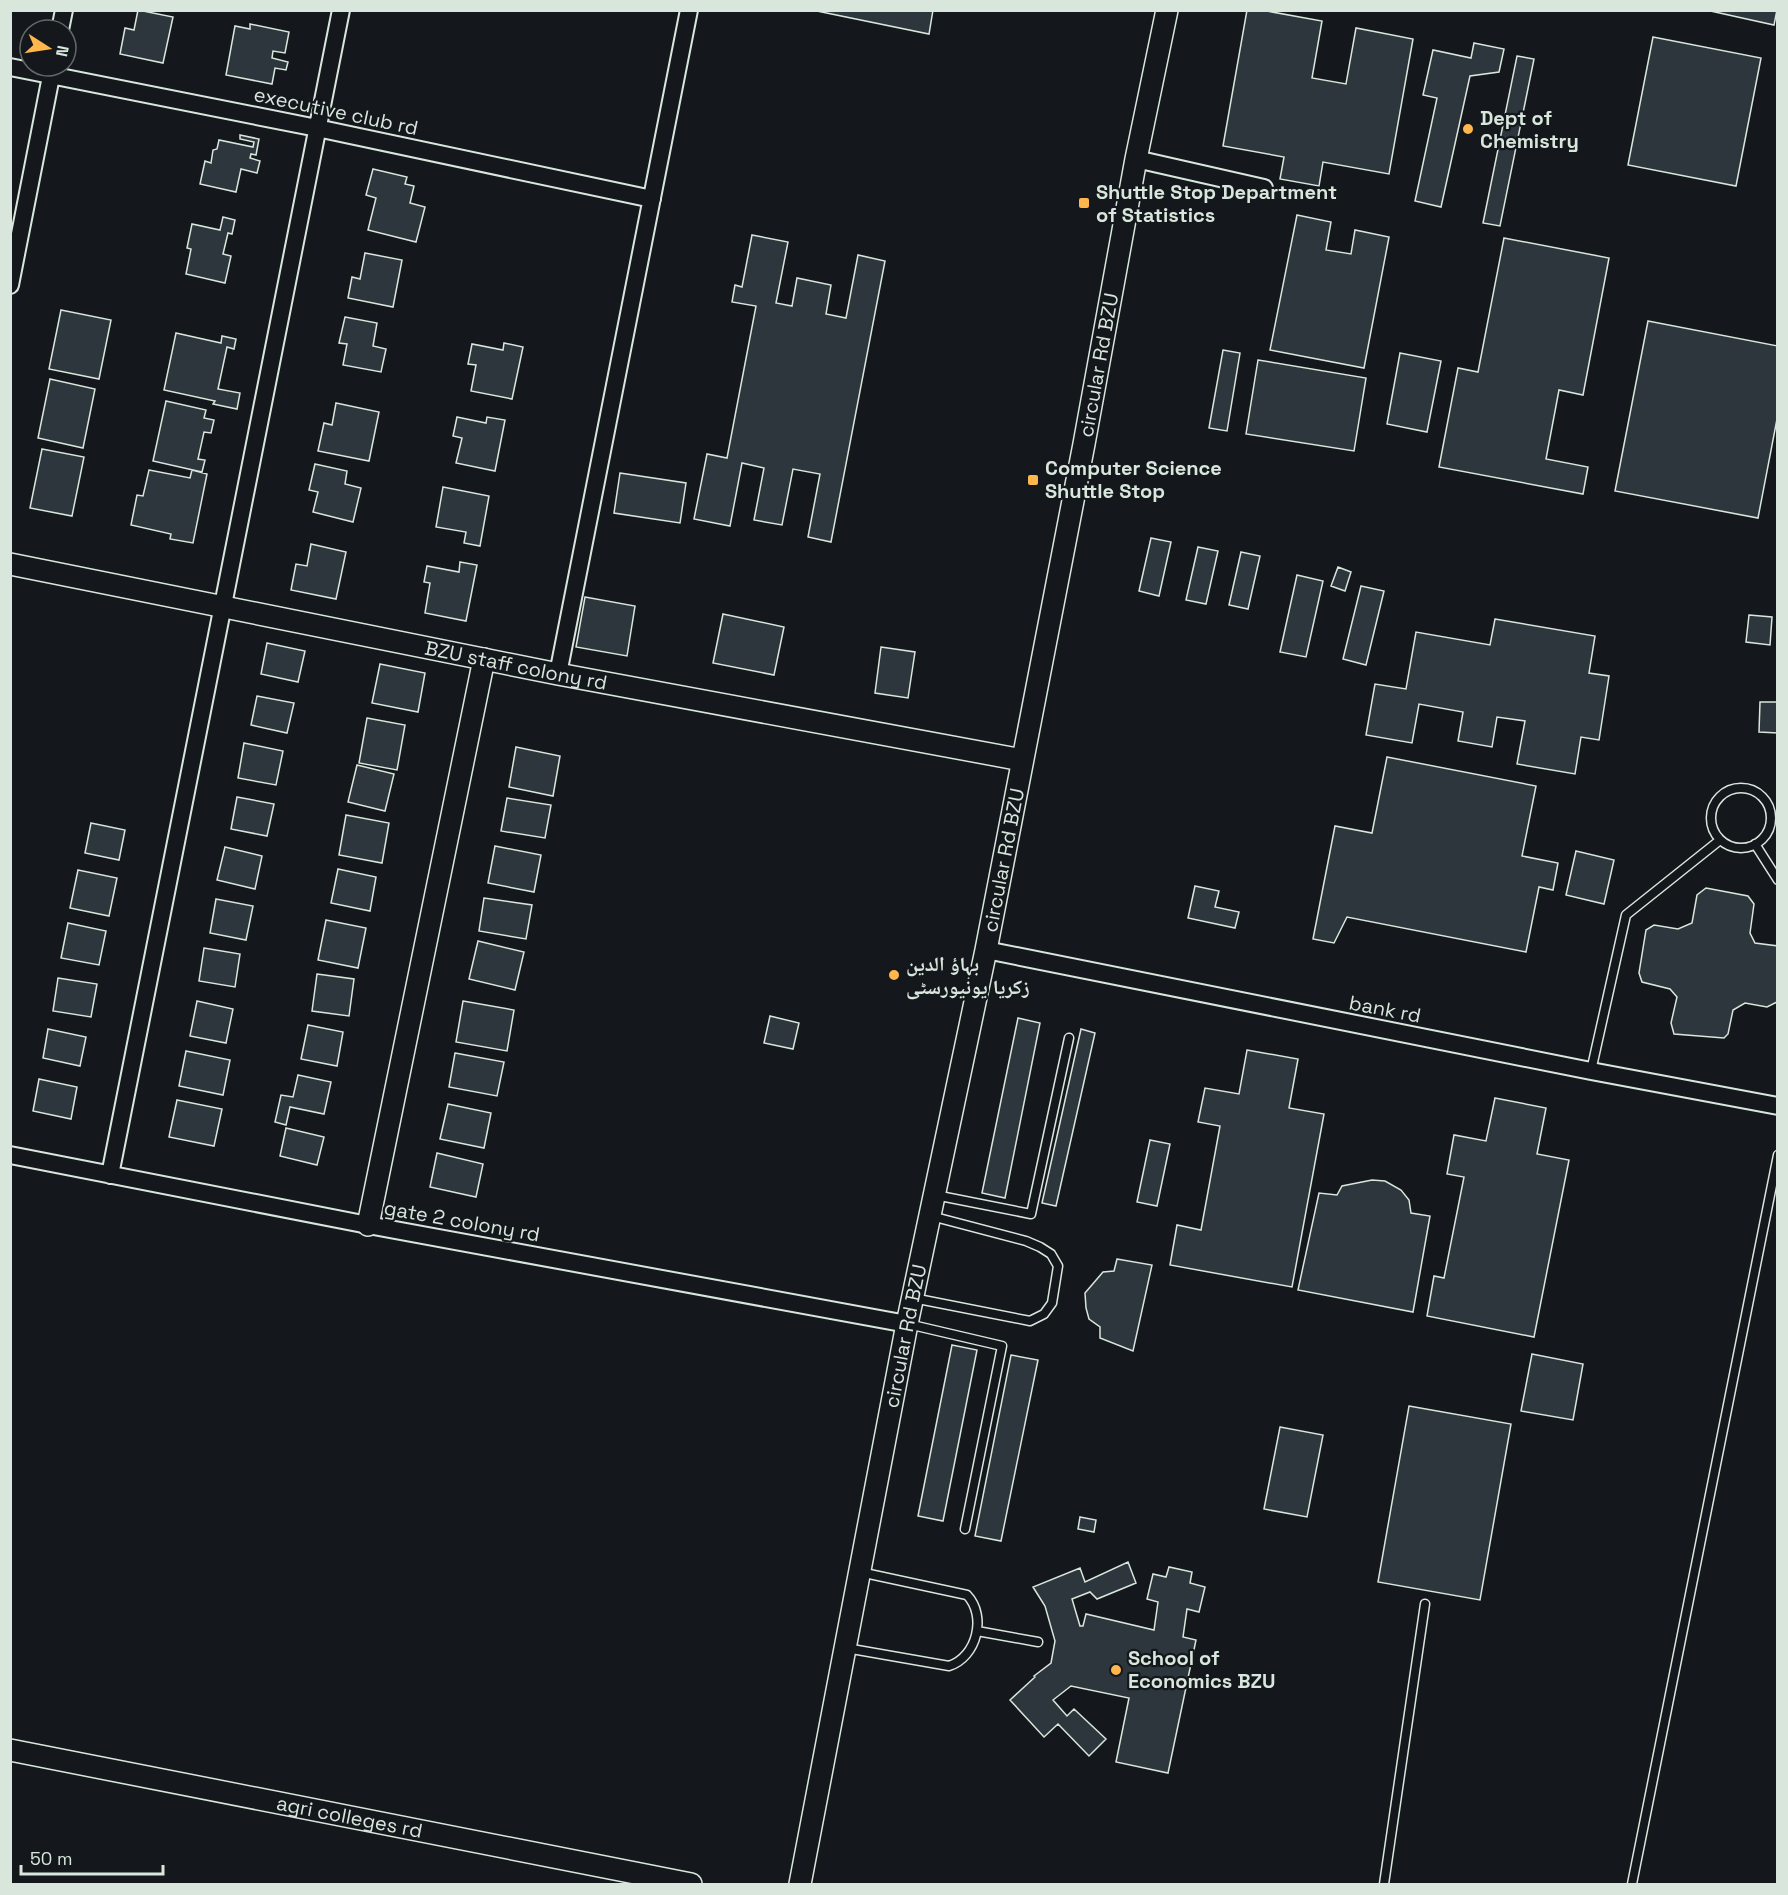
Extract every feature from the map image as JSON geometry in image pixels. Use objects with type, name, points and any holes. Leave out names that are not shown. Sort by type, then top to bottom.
[{"type":"street","points":[[110,1175],[341,10]]},
{"type":"street","points":[[558,674],[689,10]]},
{"type":"street","name":"circular Rd BZU","points":[[800,1884],[912,1298],[986,950],[1084,444],[1136,159],[1167,10]]},
{"type":"street","name":"executive club rd","points":[[78,76],[652,199]]},
{"type":"street","points":[[10,285],[50,78]]},
{"type":"street","points":[[1136,159],[1264,188]]},
{"type":"street","name":"BZU staff colony rd","points":[[10,564],[558,674],[1022,760]]},
{"type":"street","points":[[368,1225],[484,659]]},
{"type":"street","name":"bank rd","points":[[986,950],[1778,1107]]},
{"type":"street","name":"gate 2 colony rd","points":[[10,1155],[368,1225],[907,1324]]},
{"type":"street","name":"agri colleges rd","points":[[10,1750],[691,1884]]},
{"type":"lane","points":[[1744,788],[1753,791],[1761,796],[1770,812],[1771,822],[1768,831],[1755,844],[1737,848],[1728,845],[1720,840],[1711,824],[1714,805],[1726,792],[1744,788]]},
{"type":"lane","points":[[1591,1071],[1626,915],[1720,840]]},
{"type":"lane","points":[[1755,844],[1778,880]]},
{"type":"lane","points":[[934,1194],[1031,1214],[1069,1038]]},
{"type":"lane","points":[[1632,1884],[1778,1155]]},
{"type":"lane","points":[[912,1298],[1030,1321],[1044,1314],[1052,1303],[1057,1280],[1058,1266],[1051,1254],[1040,1247],[1026,1241],[930,1215]]},
{"type":"lane","points":[[907,1324],[1002,1346],[965,1529]]},
{"type":"lane","points":[[845,1647],[949,1666],[960,1662],[970,1649],[977,1630],[978,1612],[968,1594],[860,1572]]},
{"type":"lane","points":[[1384,1884],[1425,1604]]},
{"type":"lane","points":[[977,1630],[1038,1642]]},
{"type":"building","points":[[138,10],[173,17],[163,63],[120,54],[125,28],[134,30]]},
{"type":"building","points":[[812,10],[933,10],[929,34]]},
{"type":"building","points":[[1247,10],[1261,10],[1322,21],[1312,78],[1346,84],[1356,28],[1413,39],[1389,174],[1323,162],[1319,186],[1280,179],[1284,157],[1223,146]]},
{"type":"building","points":[[1706,10],[1777,10],[1774,25]]},
{"type":"building","points":[[250,24],[289,32],[285,53],[273,51],[272,58],[288,62],[286,70],[275,68],[272,84],[226,75],[235,26],[250,29]]},
{"type":"building","points":[[1653,37],[1761,58],[1736,186],[1628,165]]},
{"type":"building","points":[[1474,43],[1504,49],[1499,72],[1470,76],[1441,207],[1415,201],[1437,98],[1423,95],[1433,50],[1471,58]]},
{"type":"building","points":[[1517,56],[1534,59],[1500,226],[1483,223]]},
{"type":"building","points":[[240,135],[259,139],[256,155],[251,154],[250,158],[260,161],[257,173],[241,169],[236,192],[200,184],[205,161],[211,163],[213,150],[217,149],[219,140],[253,147],[254,142],[240,139]]},
{"type":"building","points":[[373,169],[407,177],[405,184],[414,186],[410,203],[425,207],[416,242],[368,230],[376,198],[366,195]]},
{"type":"building","points":[[1297,215],[1331,222],[1326,250],[1351,254],[1355,230],[1389,237],[1364,368],[1270,350]]},
{"type":"building","points":[[223,217],[235,220],[232,234],[228,233],[223,254],[231,256],[225,283],[186,274],[191,249],[187,248],[192,224],[220,230]]},
{"type":"building","points":[[752,235],[788,242],[776,303],[792,306],[797,278],[831,285],[826,314],[846,318],[858,255],[885,261],[831,542],[808,537],[820,474],[793,469],[782,525],[754,520],[764,468],[742,463],[730,526],[694,519],[707,454],[727,458],[756,306],[732,302],[735,285],[742,287]]},
{"type":"building","points":[[1504,238],[1609,258],[1583,395],[1559,390],[1546,459],[1588,467],[1583,494],[1439,467],[1458,368],[1478,372]]},
{"type":"building","points":[[365,253],[402,260],[393,307],[348,298],[352,277],[360,279]]},
{"type":"building","points":[[61,310],[111,320],[99,379],[49,369]]},
{"type":"building","points":[[345,317],[377,323],[373,346],[386,349],[381,372],[343,365],[347,344],[339,343]]},
{"type":"building","points":[[1648,321],[1778,346],[1778,414],[1758,518],[1615,491]]},
{"type":"building","points":[[176,333],[221,343],[222,336],[236,339],[234,349],[227,347],[218,389],[240,393],[237,409],[213,404],[215,401],[164,390]]},
{"type":"building","points":[[504,343],[523,347],[512,399],[471,391],[476,365],[468,364],[472,344],[503,350]]},
{"type":"building","points":[[1223,350],[1240,353],[1227,431],[1209,428]]},
{"type":"building","points":[[1400,353],[1441,361],[1427,432],[1387,424]]},
{"type":"building","points":[[1258,360],[1366,378],[1354,451],[1246,434]]},
{"type":"building","points":[[50,379],[95,389],[83,448],[38,438]]},
{"type":"building","points":[[166,401],[206,410],[204,418],[214,420],[211,433],[204,432],[198,459],[205,460],[202,472],[153,461]]},
{"type":"building","points":[[336,403],[379,412],[369,461],[318,451],[324,423],[332,425]]},
{"type":"building","points":[[457,417],[486,423],[487,417],[505,420],[495,471],[456,463],[462,438],[453,436]]},
{"type":"building","points":[[42,449],[84,457],[72,516],[30,508]]},
{"type":"building","points":[[315,464],[347,471],[345,484],[361,488],[353,522],[313,512],[318,492],[309,490]]},
{"type":"building","points":[[149,470],[190,478],[192,470],[207,474],[193,543],[170,539],[171,534],[131,525],[137,495],[143,496]]},
{"type":"building","points":[[620,473],[686,483],[680,523],[614,513]]},
{"type":"building","points":[[443,487],[489,496],[480,546],[464,543],[466,532],[436,527]]},
{"type":"building","points":[[1151,538],[1171,542],[1159,596],[1139,591]]},
{"type":"building","points":[[311,544],[346,552],[336,599],[291,590],[296,564],[307,566]]},
{"type":"building","points":[[1198,547],[1218,551],[1206,604],[1186,600]]},
{"type":"building","points":[[1241,552],[1260,556],[1248,609],[1229,605]]},
{"type":"building","points":[[460,562],[477,565],[466,621],[425,613],[430,583],[424,582],[427,566],[459,572]]},
{"type":"building","points":[[1338,567],[1351,572],[1345,591],[1331,586]]},
{"type":"building","points":[[1297,575],[1323,581],[1306,657],[1280,652]]},
{"type":"building","points":[[1361,586],[1384,591],[1366,665],[1343,659]]},
{"type":"building","points":[[585,597],[635,606],[627,656],[576,647]]},
{"type":"building","points":[[723,614],[784,627],[774,675],[713,663]]},
{"type":"building","points":[[1749,615],[1772,617],[1770,645],[1746,642]]},
{"type":"building","points":[[1495,619],[1595,636],[1589,673],[1609,676],[1599,740],[1581,737],[1575,774],[1517,764],[1525,721],[1497,717],[1492,747],[1458,741],[1463,712],[1419,704],[1412,743],[1366,735],[1375,684],[1406,689],[1416,632],[1490,645]]},
{"type":"building","points":[[267,643],[305,651],[298,682],[261,674]]},
{"type":"building","points":[[881,647],[915,652],[908,698],[875,693]]},
{"type":"building","points":[[380,664],[425,673],[418,712],[372,703]]},
{"type":"building","points":[[257,696],[294,703],[287,733],[251,725]]},
{"type":"building","points":[[1760,702],[1778,702],[1778,733],[1759,732]]},
{"type":"building","points":[[367,718],[405,725],[397,770],[359,763]]},
{"type":"building","points":[[244,743],[283,751],[276,785],[238,778]]},
{"type":"building","points":[[516,747],[560,756],[553,796],[509,787]]},
{"type":"building","points":[[1387,757],[1536,786],[1522,856],[1558,863],[1553,890],[1539,887],[1526,952],[1347,917],[1334,943],[1313,939],[1335,826],[1372,833]]},
{"type":"building","points":[[357,765],[394,774],[385,811],[348,802]]},
{"type":"building","points":[[237,797],[274,804],[267,836],[231,829]]},
{"type":"building","points":[[507,798],[551,805],[545,838],[501,831]]},
{"type":"building","points":[[346,815],[389,823],[382,863],[339,855]]},
{"type":"building","points":[[91,823],[125,830],[119,860],[85,853]]},
{"type":"building","points":[[495,846],[541,855],[534,892],[488,883]]},
{"type":"building","points":[[225,847],[262,856],[255,889],[217,880]]},
{"type":"building","points":[[1576,851],[1614,860],[1604,904],[1566,895]]},
{"type":"building","points":[[338,869],[376,877],[370,911],[331,903]]},
{"type":"building","points":[[78,870],[117,878],[109,916],[70,908]]},
{"type":"building","points":[[1195,886],[1219,891],[1215,907],[1239,912],[1235,928],[1188,918]]},
{"type":"building","points":[[1706,888],[1748,896],[1754,904],[1750,933],[1755,943],[1778,946],[1777,1002],[1767,1007],[1745,1003],[1733,1010],[1728,1034],[1724,1038],[1674,1034],[1671,1023],[1677,997],[1670,989],[1642,982],[1639,973],[1646,930],[1654,925],[1678,929],[1692,923],[1697,895]]},
{"type":"building","points":[[484,898],[532,905],[526,939],[479,931]]},
{"type":"building","points":[[216,899],[253,906],[246,940],[210,933]]},
{"type":"building","points":[[326,920],[366,928],[358,968],[318,960]]},
{"type":"building","points":[[68,923],[106,931],[99,965],[61,958]]},
{"type":"building","points":[[478,941],[524,952],[515,990],[469,979]]},
{"type":"building","points":[[204,948],[240,954],[235,987],[199,981]]},
{"type":"building","points":[[317,974],[354,979],[349,1016],[312,1011]]},
{"type":"building","points":[[58,978],[97,984],[91,1017],[53,1011]]},
{"type":"building","points":[[197,1001],[233,1009],[226,1043],[190,1036]]},
{"type":"building","points":[[463,1001],[514,1010],[507,1051],[456,1042]]},
{"type":"building","points":[[770,1016],[799,1023],[793,1049],[764,1043]]},
{"type":"building","points":[[1018,1018],[1040,1023],[1005,1198],[982,1193]]},
{"type":"building","points":[[308,1025],[343,1032],[337,1066],[301,1059]]},
{"type":"building","points":[[48,1029],[86,1037],[80,1066],[43,1058]]},
{"type":"building","points":[[1081,1029],[1095,1033],[1056,1206],[1042,1203]]},
{"type":"building","points":[[1247,1050],[1298,1059],[1289,1108],[1324,1114],[1292,1287],[1170,1265],[1177,1225],[1201,1230],[1220,1126],[1198,1122],[1205,1088],[1239,1094]]},
{"type":"building","points":[[186,1051],[230,1060],[223,1095],[179,1086]]},
{"type":"building","points":[[455,1053],[504,1062],[497,1096],[449,1087]]},
{"type":"building","points":[[298,1075],[331,1082],[324,1114],[290,1107],[286,1125],[275,1122],[281,1095],[293,1097]]},
{"type":"building","points":[[39,1079],[77,1087],[71,1119],[33,1111]]},
{"type":"building","points":[[1495,1098],[1546,1108],[1537,1154],[1569,1160],[1534,1337],[1427,1316],[1434,1276],[1444,1278],[1464,1177],[1447,1174],[1454,1135],[1486,1141]]},
{"type":"building","points":[[177,1100],[222,1109],[214,1146],[169,1137]]},
{"type":"building","points":[[448,1104],[491,1113],[484,1148],[440,1139]]},
{"type":"building","points":[[286,1128],[324,1137],[317,1165],[280,1156]]},
{"type":"building","points":[[1150,1140],[1170,1144],[1157,1206],[1137,1202]]},
{"type":"building","points":[[437,1153],[483,1164],[476,1197],[430,1187]]},
{"type":"building","points":[[1372,1180],[1385,1181],[1401,1190],[1409,1200],[1411,1213],[1430,1216],[1413,1312],[1298,1290],[1319,1193],[1337,1195],[1342,1186]]},
{"type":"building","points":[[1117,1259],[1152,1265],[1133,1351],[1100,1338],[1100,1327],[1089,1319],[1086,1308],[1085,1293],[1103,1272],[1114,1271]]},
{"type":"building","points":[[952,1345],[977,1350],[943,1521],[918,1516]]},
{"type":"building","points":[[1532,1354],[1583,1364],[1573,1420],[1521,1411]]},
{"type":"building","points":[[1011,1355],[1038,1360],[1001,1541],[975,1536]]},
{"type":"building","points":[[1409,1406],[1511,1424],[1480,1600],[1378,1582]]},
{"type":"building","points":[[1280,1427],[1323,1435],[1307,1517],[1264,1509]]},
{"type":"building","points":[[1080,1517],[1096,1520],[1094,1532],[1078,1529]]},
{"type":"building","name":"School of Economics BZU","points":[[1128,1562],[1136,1583],[1097,1599],[1090,1592],[1072,1599],[1080,1626],[1083,1626],[1086,1614],[1154,1630],[1158,1602],[1147,1599],[1153,1574],[1166,1577],[1169,1567],[1192,1572],[1190,1583],[1205,1587],[1199,1612],[1187,1609],[1183,1637],[1196,1640],[1168,1773],[1116,1762],[1129,1698],[1071,1686],[1053,1700],[1067,1716],[1074,1709],[1106,1739],[1089,1756],[1058,1724],[1044,1737],[1010,1700],[1051,1663],[1055,1641],[1045,1606],[1033,1587],[1080,1568],[1085,1582]]},
{"type":"place","name":"Dept of Chemistry","points":[[1468,129]]},
{"type":"place","name":"Shuttle Stop Department of Statistics","points":[[1084,203]]},
{"type":"place","name":"Computer Science Shuttle Stop","points":[[1033,480]]},
{"type":"place","name":"بہاؤ الدین زکریا یونیورسٹی","points":[[894,975]]},
{"type":"place","name":"School of Economics BZU","points":[[1116,1670]]}]
